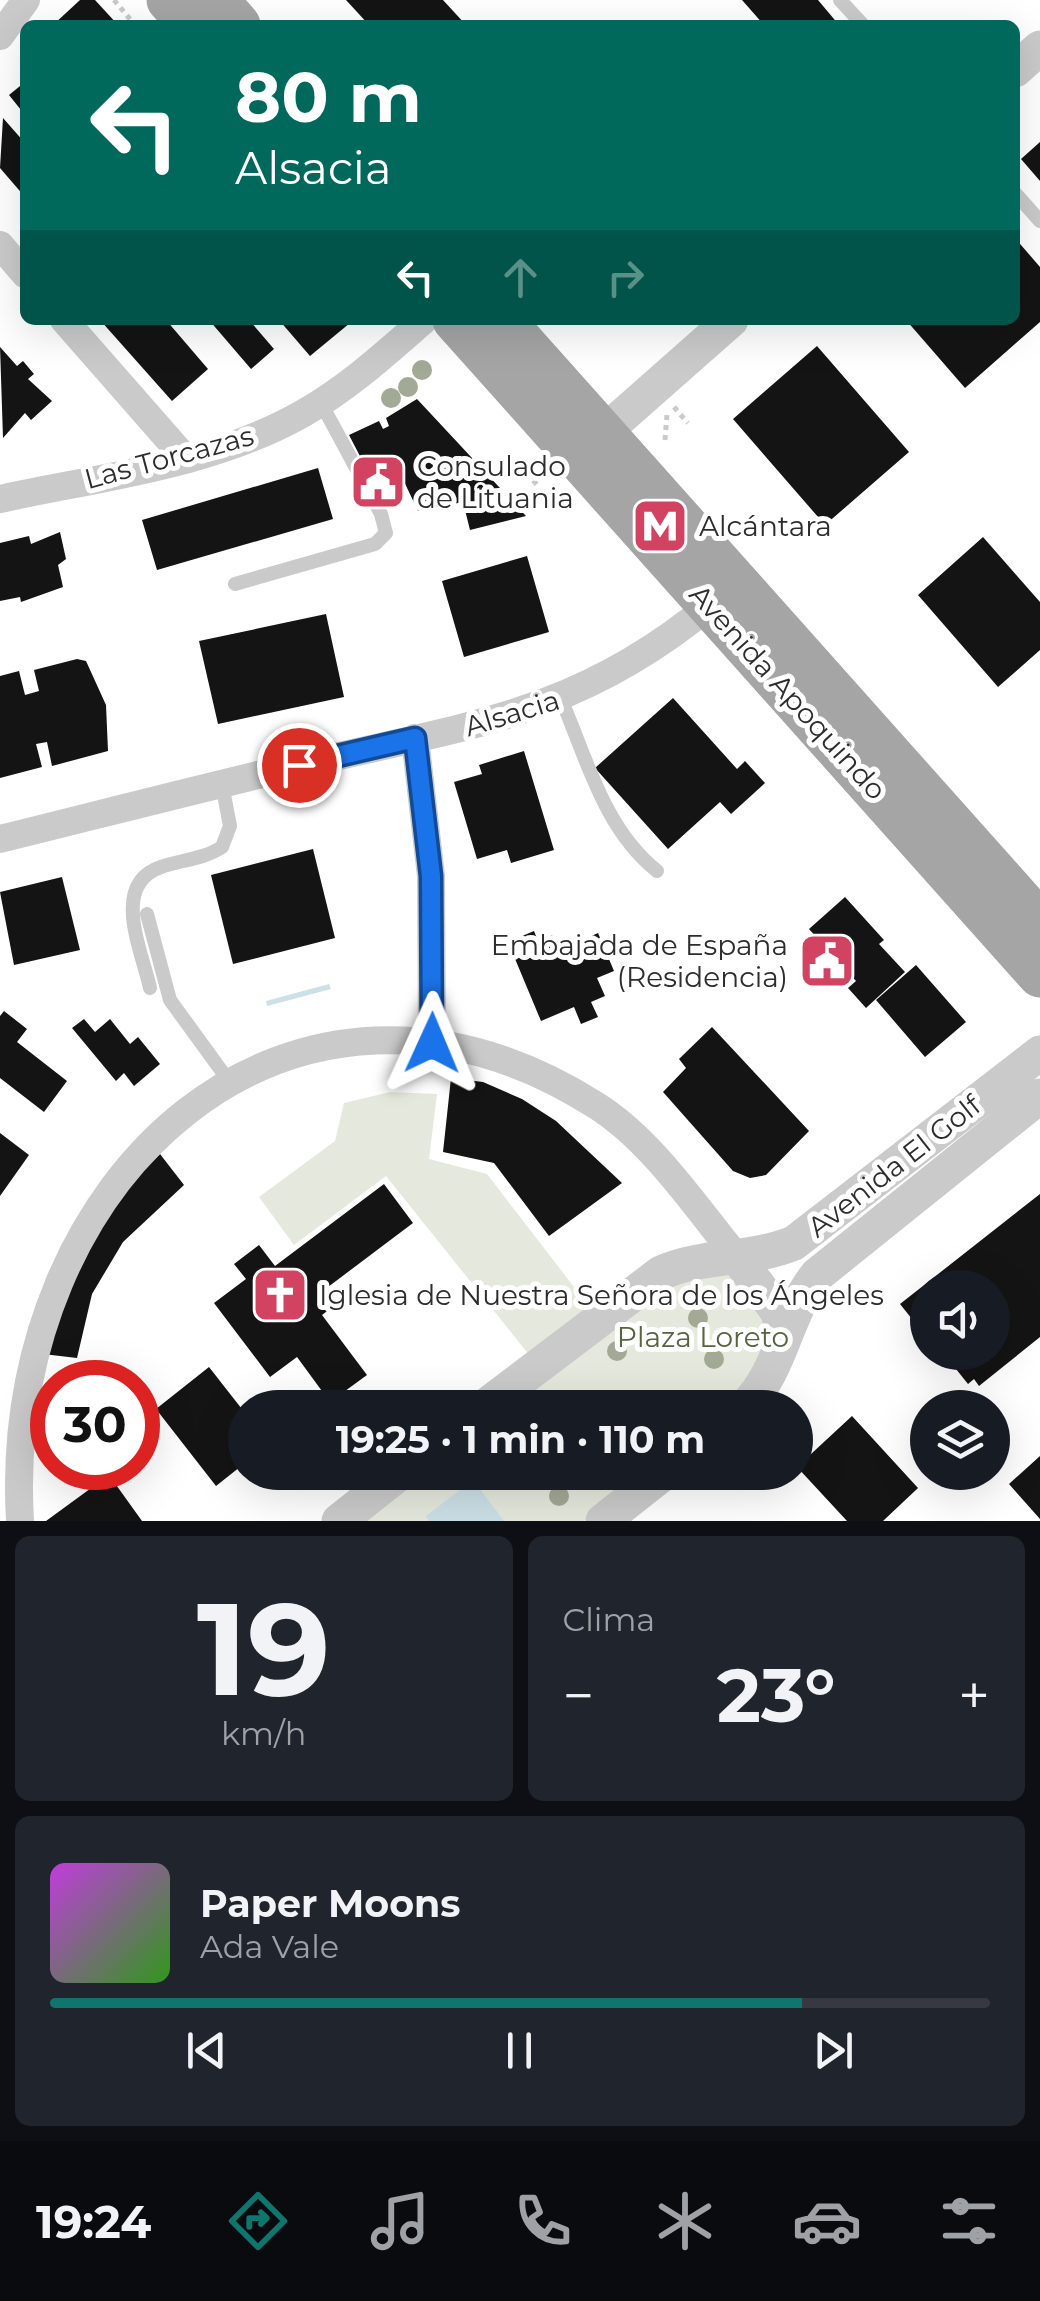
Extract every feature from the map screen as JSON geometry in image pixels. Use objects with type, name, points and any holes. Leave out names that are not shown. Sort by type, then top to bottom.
[{"type":"main road","points":[[169,0],[187,20]]},
{"type":"main road","points":[[216,0],[234,20]]},
{"type":"main road","name":"Avenida Apoquindo","points":[[459,325],[1040,975]]},
{"type":"main road","name":"Avenida Apoquindo","points":[[506,325],[1040,923]]},
{"type":"street","points":[[0,36],[26,0]]},
{"type":"street","points":[[1020,66],[1040,48]]},
{"type":"street","points":[[0,245],[20,268]]},
{"type":"street","points":[[68,325],[186,458]]},
{"type":"street","name":"Las Torcazas","points":[[0,499],[186,458],[245,440],[321,403],[418,325]]},
{"type":"street","points":[[603,433],[725,325]]},
{"type":"street","name":"Alsacia","points":[[0,838],[562,699],[638,660],[710,604]]},
{"type":"street","points":[[415,738],[431,876],[432,1043]]},
{"type":"street","points":[[20,1521],[4,1428],[20,1335],[42,1268],[70,1212],[106,1162],[179,1102],[226,1077],[332,1044],[458,1046],[517,1067],[601,1108],[645,1149],[736,1256],[778,1312],[784,1338]]},
{"type":"street","name":"Avenida El Golf","points":[[507,1390],[661,1274],[693,1261],[776,1250],[810,1232],[1040,1053]]},
{"type":"street","name":"Avenida El Golf","points":[[759,1390],[772,1375],[796,1303],[817,1275],[1040,1096]]},
{"type":"street","points":[[339,1521],[378,1490]]},
{"type":"street","points":[[603,1521],[642,1490]]},
{"type":"lane","points":[[840,0],[858,20]]},
{"type":"lane","points":[[1020,198],[1040,220]]},
{"type":"lane","points":[[235,584],[375,544],[386,533],[381,514],[321,403]]},
{"type":"lane","points":[[562,699],[612,820],[638,856],[656,871]]},
{"type":"lane","points":[[150,988],[131,906],[135,887],[154,869],[222,846],[230,826],[222,784]]},
{"type":"lane","points":[[147,914],[170,1000],[226,1077]]},
{"type":"path","points":[[114,0],[131,20]]},
{"type":"path","points":[[664,440],[668,402],[688,422]]},
{"type":"green space","points":[[390,1092],[437,1094],[429,1159],[487,1174],[594,1313],[534,1361],[386,1176],[294,1245],[259,1197],[335,1141],[344,1103]]},
{"type":"green space","name":"Plaza Loreto","points":[[734,1269],[775,1331],[757,1384],[749,1390],[521,1390],[668,1276]]},
{"type":"green space","points":[[393,1490],[623,1490],[584,1521],[354,1521]]},
{"type":"water","points":[[329,984],[331,989],[267,1006],[266,1001]]},
{"type":"water","points":[[460,1490],[481,1490],[504,1521],[429,1521],[426,1516]]},
{"type":"building","points":[[80,0],[95,0],[113,20],[58,20]]},
{"type":"building","points":[[346,0],[443,0],[461,20],[364,20]]},
{"type":"building","points":[[742,0],[818,0],[835,20],[760,20]]},
{"type":"building","points":[[20,86],[20,109],[9,95]]},
{"type":"building","points":[[3,118],[20,137],[20,191],[0,168]]},
{"type":"building","points":[[1040,142],[1040,181],[1021,159]]},
{"type":"building","points":[[1020,244],[1040,267],[1040,322],[965,388],[910,325],[1020,325]]},
{"type":"building","points":[[104,325],[170,325],[208,369],[172,401]]},
{"type":"building","points":[[213,325],[253,325],[274,349],[251,369]]},
{"type":"building","points":[[283,325],[348,325],[310,356]]},
{"type":"building","points":[[817,346],[909,452],[825,525],[733,419]]},
{"type":"building","points":[[0,347],[17,366],[23,361],[34,374],[28,379],[52,401],[31,420],[25,413],[3,438]]},
{"type":"building","points":[[417,399],[526,516],[470,530],[463,502],[418,511],[400,473],[375,485],[349,435],[379,421],[383,429],[389,426],[386,418]]},
{"type":"building","points":[[318,468],[333,519],[157,570],[142,520]]},
{"type":"building","points":[[60,532],[66,559],[58,565],[63,587],[21,602],[20,597],[0,601],[0,543],[29,536],[31,544]]},
{"type":"building","points":[[983,537],[1040,602],[1040,650],[998,687],[918,595]]},
{"type":"building","points":[[527,556],[549,632],[464,657],[442,581]]},
{"type":"building","points":[[326,614],[344,697],[218,724],[199,641]]},
{"type":"building","points":[[77,659],[86,661],[106,705],[108,751],[52,766],[47,742],[36,744],[42,767],[0,778],[0,676],[19,671],[25,695],[39,691],[34,670]]},
{"type":"building","points":[[673,698],[737,769],[745,761],[765,783],[731,814],[720,802],[668,849],[595,768]]},
{"type":"building","points":[[524,751],[554,850],[511,863],[507,850],[477,859],[454,782],[482,774],[479,765]]},
{"type":"building","points":[[313,849],[335,938],[233,964],[211,875]]},
{"type":"building","points":[[62,877],[80,950],[14,965],[0,892]]},
{"type":"building","points":[[845,897],[884,940],[879,944],[905,972],[866,1008],[848,988],[856,981],[809,929]]},
{"type":"building","points":[[534,931],[538,941],[552,935],[555,942],[567,936],[571,945],[598,933],[614,971],[597,978],[605,996],[591,1002],[598,1017],[581,1024],[574,1007],[541,1021],[508,942]]},
{"type":"building","points":[[916,965],[966,1022],[925,1057],[876,1000]]},
{"type":"building","points":[[4,1011],[27,1029],[17,1042],[67,1081],[44,1112],[0,1078],[0,1016]]},
{"type":"building","points":[[84,1019],[95,1032],[110,1019],[130,1044],[138,1037],[160,1064],[134,1086],[124,1073],[116,1081],[72,1028]]},
{"type":"building","points":[[712,1027],[809,1131],[766,1175],[750,1178],[733,1171],[663,1092],[686,1068],[679,1059]]},
{"type":"building","points":[[451,1078],[483,1082],[522,1099],[556,1121],[622,1183],[549,1236],[494,1163],[443,1152]]},
{"type":"building","points":[[0,1133],[29,1155],[0,1196]]},
{"type":"building","points":[[160,1154],[184,1185],[123,1242],[92,1294],[77,1358],[43,1354],[94,1218]]},
{"type":"building","name":"Iglesia de Nuestra Señora de los Ángeles","points":[[384,1184],[413,1223],[328,1287],[339,1302],[322,1315],[367,1375],[346,1390],[321,1390],[297,1357],[270,1377],[214,1303],[246,1279],[234,1264],[259,1245],[275,1266]]},
{"type":"building","points":[[1040,1194],[1040,1337],[1010,1361],[1010,1270],[943,1270]]},
{"type":"building","points":[[910,1296],[910,1316],[900,1304]]},
{"type":"building","points":[[209,1367],[228,1391],[228,1476],[216,1486],[160,1414],[160,1406]]},
{"type":"building","points":[[957,1370],[999,1370],[979,1386],[974,1379],[968,1384]]},
{"type":"building","points":[[852,1416],[910,1479],[910,1490],[916,1490],[883,1521],[847,1521],[813,1484],[813,1452]]},
{"type":"building","points":[[1040,1456],[1040,1519],[1010,1485]]},
{"type":"building","points":[[88,1490],[120,1490],[142,1521],[46,1521]]},
{"type":"place","name":"Consulado de Lituania","points":[[378,482]]},
{"type":"place","name":"Alcántara","points":[[660,526]]},
{"type":"place","name":"Embajada de España (Residencia)","points":[[827,961]]},
{"type":"place","name":"Iglesia de Nuestra Señora de los Ángeles","points":[[280,1295]]},
{"type":"route","points":[[299,765],[415,738],[431,876],[432,1043]]}]
